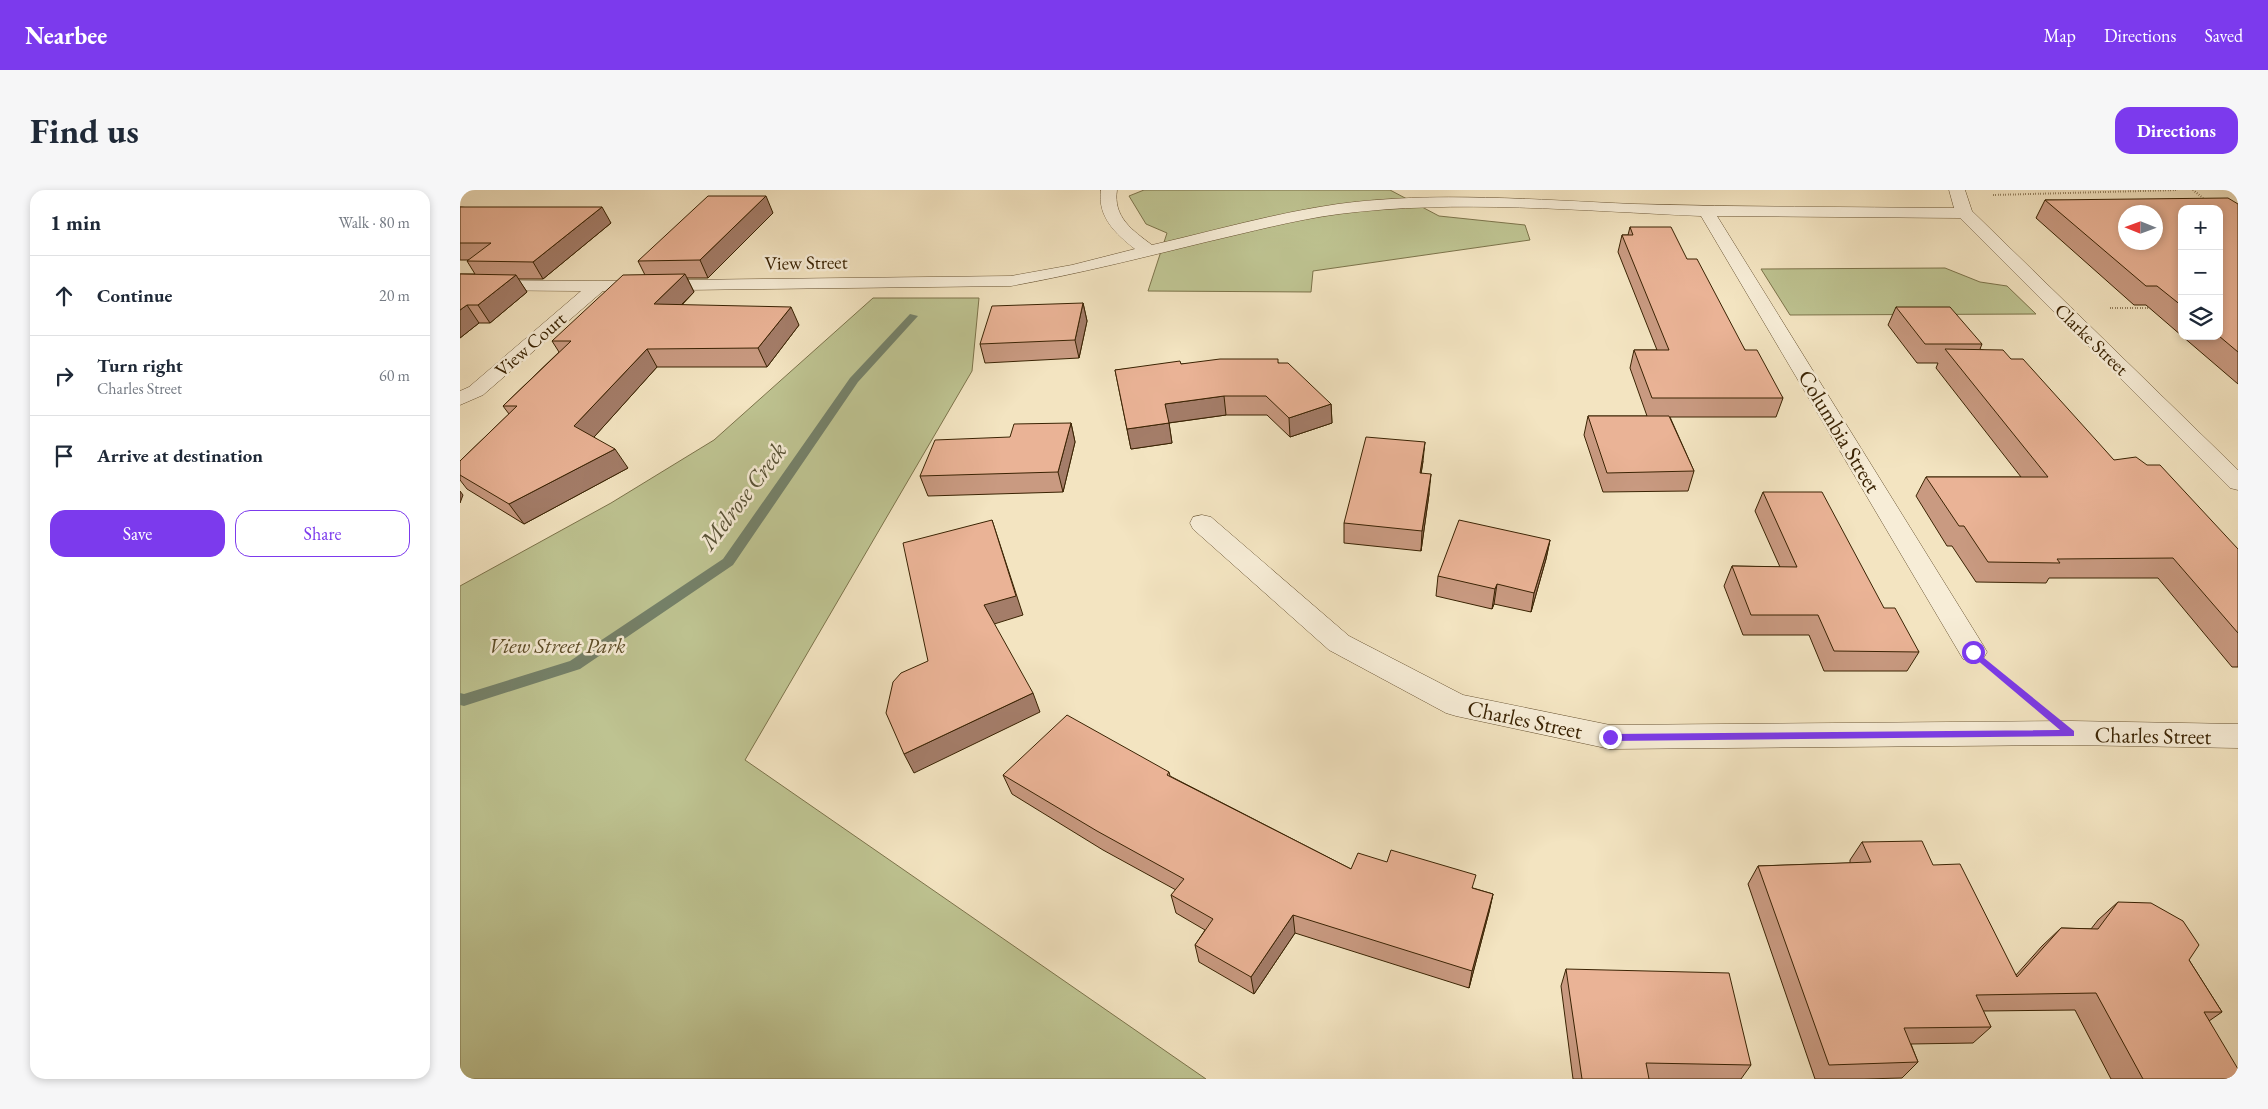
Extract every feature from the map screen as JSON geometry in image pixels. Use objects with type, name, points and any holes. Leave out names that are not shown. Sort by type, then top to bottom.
[{"type":"street","points":[[1109,190],[1106,198],[1110,215],[1128,236],[1148,250]]},
{"type":"street","name":"View Street","points":[[460,285],[598,286],[1011,281],[1072,270],[1281,219],[1339,209],[1399,204],[1454,202],[1706,211],[1959,200]]},
{"type":"street","name":"Clarke Street","points":[[1959,200],[2238,482]]},
{"type":"street","name":"Columbia Street","points":[[1706,211],[1973,652]]},
{"type":"street","name":"View Court","points":[[460,400],[476,390],[598,286]]},
{"type":"street","name":"Charles Street","points":[[1202,523],[1339,643],[1456,705],[1610,737],[2071,733],[2238,736]]},
{"type":"path","points":[[1959,200],[2178,190]]},
{"type":"path","points":[[2193,190],[2203,198]]},
{"type":"path","points":[[2108,308],[2154,308]]},
{"type":"path","points":[[1973,652],[2071,733]]},
{"type":"green space","points":[[1144,190],[1390,190],[1439,216],[1525,225],[1530,240],[1313,271],[1311,292],[1148,291],[1167,233],[1146,224],[1129,196]]},
{"type":"green space","points":[[1945,268],[1980,282],[2007,286],[2036,314],[1790,315],[1761,269]]},
{"type":"green space","name":"View Street Park","points":[[873,298],[979,298],[972,371],[745,760],[1206,1079],[460,1079],[460,586],[611,503],[714,440]]},
{"type":"building","points":[[708,196],[766,196],[700,260],[638,261]]},
{"type":"building","points":[[2228,198],[2238,204],[2238,352],[2223,339],[2223,205],[2178,205],[2178,303],[2157,286],[2146,286],[2045,200]]},
{"type":"building","points":[[460,207],[602,207],[533,262],[467,261],[491,243],[460,243]]},
{"type":"building","points":[[1630,227],[1671,227],[1687,259],[1697,259],[1745,350],[1757,350],[1783,398],[1652,398],[1634,350],[1669,350],[1622,235],[1633,235]]},
{"type":"building","points":[[460,274],[516,275],[478,305],[467,305],[460,310]]},
{"type":"building","points":[[685,274],[654,304],[791,307],[758,348],[647,349],[574,426],[615,449],[509,504],[460,475],[460,461],[517,406],[503,406],[571,341],[552,341],[623,275]]},
{"type":"building","points":[[1083,303],[1075,340],[980,344],[992,306]]},
{"type":"building","points":[[1896,307],[1950,307],[1982,344],[1925,344]]},
{"type":"building","points":[[1945,349],[2003,350],[2011,359],[2023,359],[2114,460],[2136,457],[2147,465],[2160,465],[2238,549],[2238,633],[2173,558],[2057,559],[2060,563],[1988,562],[1964,526],[1959,526],[1926,477],[2048,477]]},
{"type":"building","points":[[1220,359],[1278,359],[1278,363],[1288,363],[1331,404],[1289,418],[1266,396],[1224,396],[1165,404],[1169,423],[1127,429],[1115,370],[1180,361],[1181,364]]},
{"type":"building","points":[[1588,416],[1669,416],[1694,471],[1607,473]]},
{"type":"building","points":[[1071,423],[1058,472],[920,476],[935,440],[1010,437],[1014,424]]},
{"type":"building","points":[[1366,437],[1425,442],[1420,473],[1431,474],[1422,531],[1344,523]]},
{"type":"building","points":[[1763,492],[1822,492],[1884,608],[1895,608],[1919,652],[1834,651],[1818,615],[1751,615],[1732,566],[1797,567]]},
{"type":"building","points":[[992,520],[1016,596],[984,605],[1033,693],[904,754],[886,713],[893,682],[901,673],[928,661],[903,543]]},
{"type":"building","points":[[1459,520],[1550,540],[1534,593],[1497,584],[1495,589],[1438,576]]},
{"type":"building","points":[[1067,715],[1169,772],[1167,775],[1351,869],[1358,853],[1387,862],[1391,850],[1476,875],[1472,888],[1493,894],[1472,971],[1293,915],[1251,977],[1195,945],[1213,919],[1171,895],[1184,879],[1097,831],[1003,775]]},
{"type":"building","points":[[1922,841],[1933,865],[1960,864],[2017,977],[2061,928],[2098,929],[2118,902],[2151,903],[2183,921],[2199,945],[2189,960],[2222,1012],[2204,1012],[2238,1069],[2238,1079],[2143,1079],[2096,993],[1976,995],[1991,1027],[1904,1028],[1918,1062],[1829,1065],[1758,866],[1871,862],[1862,842]]},
{"type":"building","points":[[1566,969],[1729,973],[1751,1065],[1646,1063],[1649,1079],[1582,1079]]},
{"type":"waterway","name":"Melrose Creek","points":[[460,699],[464,700],[575,665],[728,562],[854,380],[913,316]]},
{"type":"route","points":[[1610,737],[2071,733],[1973,652]]}]
